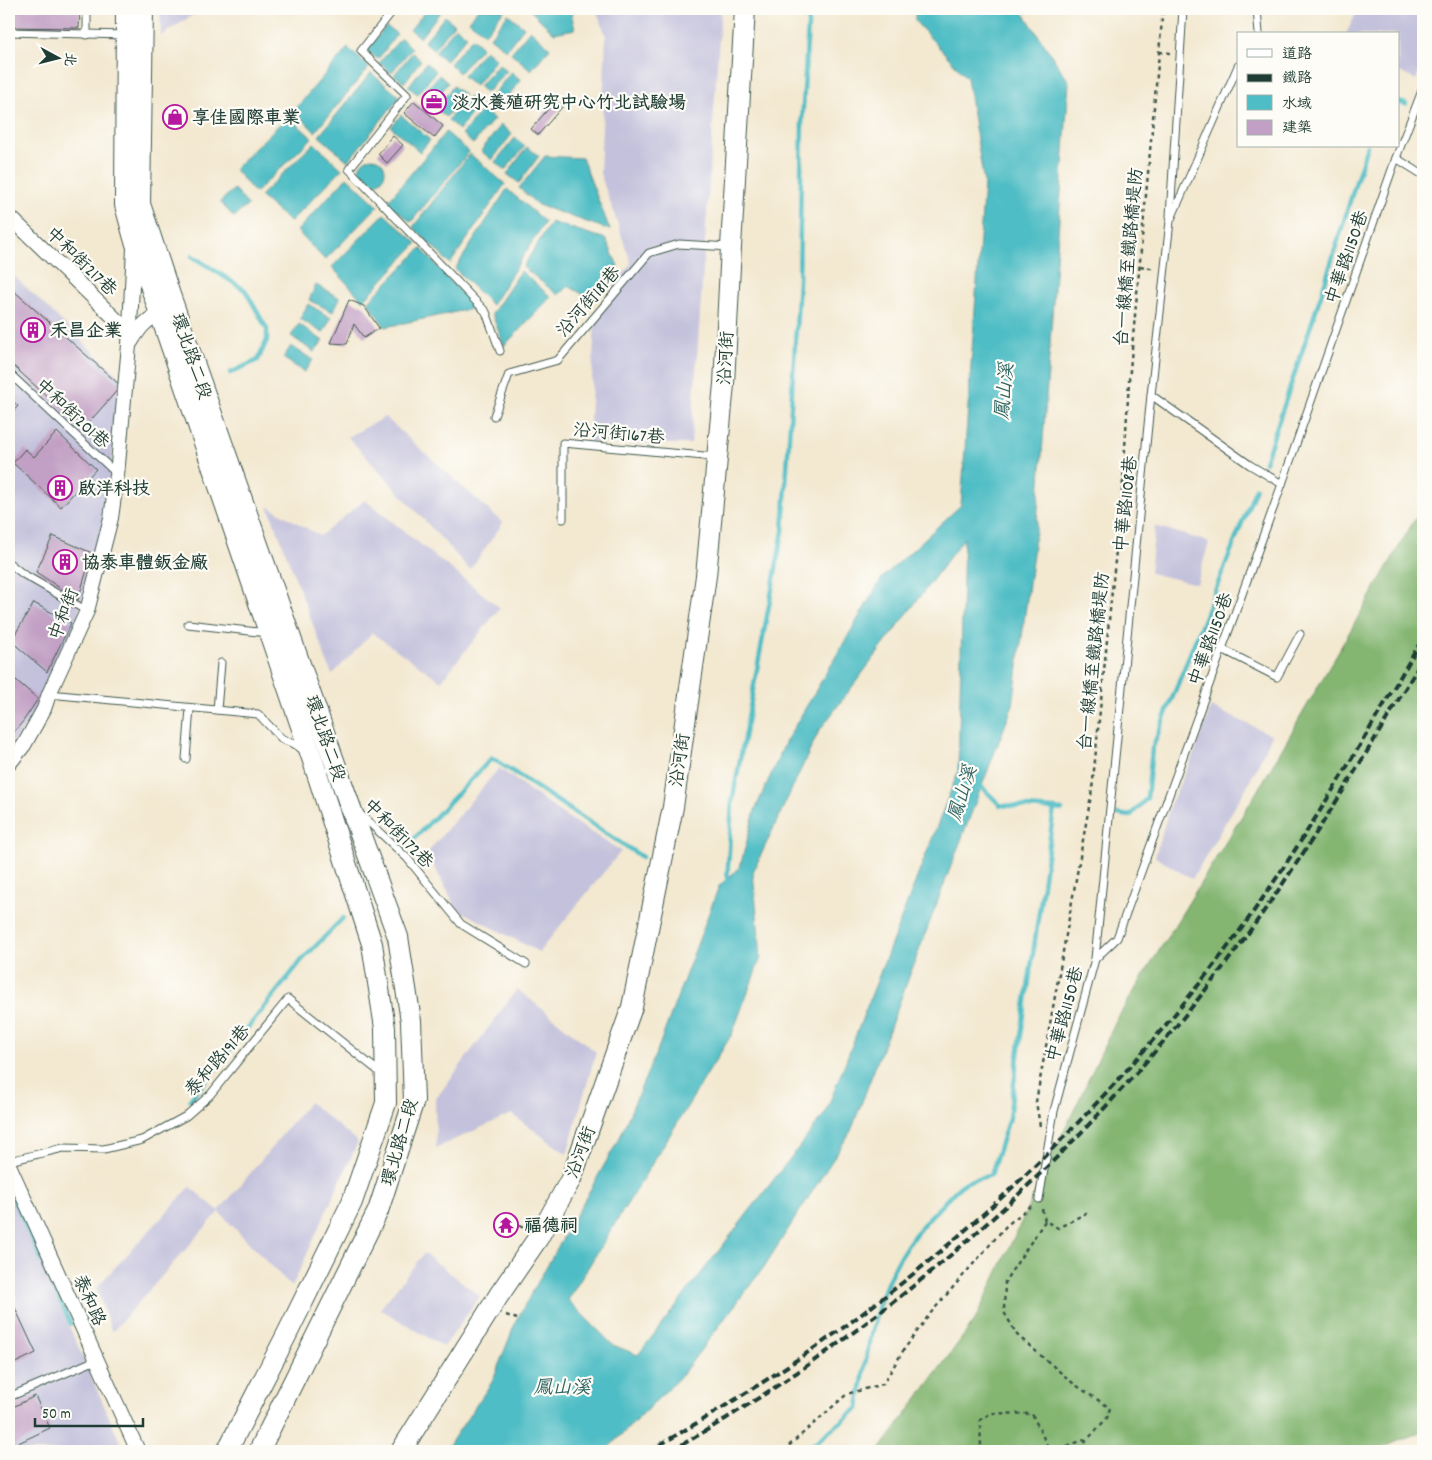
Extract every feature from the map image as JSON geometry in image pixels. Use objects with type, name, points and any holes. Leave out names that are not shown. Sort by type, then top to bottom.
[{"type":"street","name":"環北路二段","points":[[126,9],[125,205],[134,238],[161,292],[160,314],[269,633],[318,766],[372,944],[385,1028],[386,1103],[352,1202],[227,1451]]},
{"type":"street","name":"環北路二段","points":[[143,9],[140,204],[161,292],[343,796],[398,937],[412,1020],[414,1100],[378,1211],[259,1451]]},
{"type":"street","name":"沿河街","points":[[401,1451],[499,1295],[538,1238],[571,1180],[632,1007],[673,807],[706,576],[724,384],[746,9]]},
{"type":"street","name":"中和街217巷","points":[[9,216],[130,339]]},
{"type":"street","name":"中和街","points":[[9,764],[24,746],[44,709],[87,611],[111,518],[130,339],[134,238]]},
{"type":"street","points":[[132,298],[161,292]]},
{"type":"street","name":"中和街","points":[[130,339],[140,326],[152,317],[160,314]]},
{"type":"street","name":"泰和路","points":[[9,1165],[138,1451]]},
{"type":"lane","points":[[86,35],[87,9]]},
{"type":"lane","points":[[394,9],[361,51],[407,95],[349,169],[486,312],[500,351]]},
{"type":"lane","points":[[1170,221],[1183,9]]},
{"type":"lane","points":[[1257,9],[1259,32]]},
{"type":"lane","points":[[9,32],[126,35]]},
{"type":"lane","name":"中華路1108巷","points":[[1095,959],[1170,221],[1237,68]]},
{"type":"lane","name":"中華路1150巷","points":[[1039,1199],[1054,1111],[1095,959],[1117,938],[1282,484],[1396,158],[1423,91]]},
{"type":"lane","points":[[1396,158],[1423,175]]},
{"type":"lane","name":"沿河街181巷","points":[[494,416],[509,374],[558,360],[649,253],[679,244],[731,247]]},
{"type":"lane","name":"中和街201巷","points":[[9,373],[117,475]]},
{"type":"lane","points":[[1151,395],[1250,465],[1282,484]]},
{"type":"lane","name":"沿河街167巷","points":[[563,519],[563,444],[718,457]]},
{"type":"lane","points":[[9,563],[23,574],[87,611]]},
{"type":"lane","points":[[188,624],[269,633]]},
{"type":"lane","points":[[1222,649],[1277,677],[1300,634]]},
{"type":"lane","points":[[217,710],[221,663]]},
{"type":"lane","points":[[50,694],[258,714],[282,739],[296,744],[318,766]]},
{"type":"lane","points":[[186,759],[190,708]]},
{"type":"lane","name":"中和街172巷","points":[[343,796],[407,858],[461,924],[526,964]]},
{"type":"lane","name":"泰和路191巷","points":[[9,1160],[63,1148],[104,1149],[142,1140],[186,1116],[210,1095],[288,999],[385,1078]]},
{"type":"lane","points":[[9,1397],[96,1360]]},
{"type":"path","name":"台一線橋至鐵路橋堤防","points":[[1041,1132],[1036,1102],[1092,790],[1123,482],[1129,381],[1163,9]]},
{"type":"path","points":[[1140,266],[1164,270]]},
{"type":"path","points":[[783,1451],[847,1394],[883,1384],[929,1315],[1007,1225],[1039,1199],[1045,1222],[1005,1281],[1004,1312],[1017,1335],[1074,1384],[1110,1408],[1107,1418],[1077,1451]]},
{"type":"path","points":[[1045,1222],[1058,1228],[1090,1211]]},
{"type":"path","points":[[506,1216],[538,1238]]},
{"type":"path","points":[[986,1451],[981,1447],[980,1420],[991,1413],[1032,1414],[1051,1451],[1089,1438]]},
{"type":"shaded area","points":[[160,9],[202,9],[161,36]]},
{"type":"shaded area","points":[[596,9],[721,9],[691,444],[589,443],[595,316],[631,263],[600,173],[606,36]]},
{"type":"shaded area","points":[[1358,9],[1423,9],[1423,60],[1416,80],[1400,72],[1400,32],[1347,32]]},
{"type":"shaded area","points":[[9,271],[121,378],[105,522],[77,619],[36,712],[9,747]]},
{"type":"shaded area","points":[[385,417],[503,523],[470,570],[348,437]]},
{"type":"shaded area","points":[[365,500],[500,608],[441,681],[372,633],[332,675],[268,506],[320,536]]},
{"type":"shaded area","points":[[1155,526],[1209,542],[1197,584],[1150,573]]},
{"type":"shaded area","points":[[1211,707],[1272,735],[1249,783],[1192,879],[1155,857],[1170,805],[1194,754]]},
{"type":"shaded area","points":[[499,768],[564,815],[621,851],[539,952],[457,909],[427,853]]},
{"type":"shaded area","points":[[517,989],[596,1052],[567,1154],[511,1114],[436,1148],[435,1100]]},
{"type":"shaded area","points":[[309,1102],[358,1142],[292,1287],[219,1212],[112,1332],[96,1288],[190,1187],[219,1211]]},
{"type":"shaded area","points":[[9,1196],[26,1228],[124,1451],[9,1451]]},
{"type":"shaded area","points":[[424,1253],[480,1296],[444,1347],[380,1309]]},
{"type":"green space","points":[[1423,505],[1423,1431],[1374,1451],[879,1451],[975,1320],[1117,1019],[1264,780]]},
{"type":"water","points":[[427,9],[435,9],[440,12],[420,38],[410,30]]},
{"type":"water","points":[[478,9],[505,9],[485,34],[469,21]]},
{"type":"water","points":[[529,9],[570,9],[575,29],[554,33]]},
{"type":"water","name":"鳳山溪","points":[[915,9],[1021,9],[1069,82],[1037,523],[1013,705],[851,1131],[764,1267],[681,1376],[605,1451],[445,1451],[492,1382],[517,1319],[619,1139],[659,1046],[719,886],[740,867],[755,810],[786,741],[882,578],[961,505],[984,183],[967,78],[915,21]],"holes":[[[964,538],[958,772],[826,1112],[638,1355],[613,1345],[568,1300],[732,1034],[761,957],[753,872],[819,731]]]},
{"type":"water","points":[[508,14],[524,27],[506,50],[490,37]]},
{"type":"water","points":[[445,16],[454,24],[433,50],[424,42]]},
{"type":"water","points":[[386,26],[397,34],[378,59],[367,51]]},
{"type":"water","points":[[456,27],[467,36],[446,61],[435,52]]},
{"type":"water","points":[[530,30],[550,48],[531,70],[511,53]]},
{"type":"water","points":[[401,38],[412,48],[391,73],[379,63]]},
{"type":"water","points":[[472,38],[482,47],[459,73],[450,64]]},
{"type":"water","points":[[348,48],[369,67],[315,132],[294,110]]},
{"type":"water","points":[[485,50],[496,59],[475,86],[463,76]]},
{"type":"water","points":[[412,53],[421,60],[404,83],[394,75]]},
{"type":"water","points":[[426,63],[436,71],[418,94],[408,87]]},
{"type":"water","points":[[499,64],[507,71],[486,93],[479,86]]},
{"type":"water","points":[[511,72],[521,80],[502,104],[492,96]]},
{"type":"water","points":[[371,73],[400,97],[348,161],[319,136]]},
{"type":"water","points":[[439,75],[448,83],[432,104],[422,95]]},
{"type":"water","points":[[453,86],[464,95],[446,117],[436,109]]},
{"type":"water","points":[[468,97],[478,105],[459,130],[448,120]]},
{"type":"water","points":[[482,110],[494,119],[473,144],[462,134]]},
{"type":"water","points":[[401,115],[430,140],[420,152],[391,127]]},
{"type":"water","points":[[288,116],[312,138],[255,193],[234,169]]},
{"type":"water","points":[[501,125],[512,134],[492,160],[481,151]]},
{"type":"water","points":[[446,132],[469,152],[411,222],[387,202]]},
{"type":"water","points":[[515,138],[525,146],[505,170],[495,162]]},
{"type":"water","points":[[314,143],[342,169],[290,222],[260,196]]},
{"type":"water","points":[[527,147],[539,156],[519,183],[507,174]]},
{"type":"water","points":[[470,154],[505,184],[450,264],[413,227]]},
{"type":"water","points":[[545,156],[582,158],[610,230],[538,205],[519,188]]},
{"type":"water","points":[[372,158],[381,162],[385,171],[381,180],[372,184],[363,180],[359,171],[363,162]]},
{"type":"water","points":[[347,177],[378,206],[325,260],[297,231]]},
{"type":"water","points":[[234,189],[248,205],[234,217],[220,202]]},
{"type":"water","points":[[507,189],[545,222],[492,305],[455,269]]},
{"type":"water","points":[[384,214],[417,243],[363,301],[332,267]]},
{"type":"water","points":[[551,222],[606,239],[618,266],[590,298],[568,286],[558,295],[523,267]]},
{"type":"water","points":[[421,248],[475,308],[385,327],[368,302]]},
{"type":"water","points":[[521,271],[551,297],[504,346],[492,314]]},
{"type":"water","points":[[316,285],[340,298],[333,312],[309,300]]},
{"type":"water","points":[[308,304],[331,318],[323,333],[300,319]]},
{"type":"water","points":[[299,324],[323,341],[314,352],[291,336]]},
{"type":"water","points":[[291,346],[313,360],[304,372],[283,358]]},
{"type":"building","points":[[9,9],[80,9],[79,28],[9,27]]},
{"type":"building","points":[[556,100],[563,106],[538,135],[531,129]]},
{"type":"building","points":[[414,101],[443,126],[434,138],[404,113]]},
{"type":"building","points":[[393,136],[403,145],[387,163],[378,154]]},
{"type":"building","name":"禾昌企業","points":[[14,291],[121,386],[83,429],[9,362],[9,297]]},
{"type":"building","points":[[349,300],[364,306],[379,328],[364,338],[354,324],[347,344],[331,343]]},
{"type":"building","points":[[9,398],[18,406],[9,416]]},
{"type":"building","name":"啟洋科技","points":[[57,432],[96,469],[61,507],[13,463],[25,449],[34,457]]},
{"type":"building","name":"協泰車體鈑金廠","points":[[53,536],[92,553],[78,600],[36,572]]},
{"type":"building","points":[[34,603],[71,623],[47,672],[11,641]]},
{"type":"building","points":[[9,674],[38,699],[9,738]]},
{"type":"building","name":"福德祠","points":[[503,1219],[512,1225],[509,1230],[499,1225]]},
{"type":"building","points":[[9,1295],[36,1353],[9,1366]]},
{"type":"building","points":[[35,1396],[50,1428],[10,1447],[9,1409]]},
{"type":"waterway","points":[[727,882],[732,802],[783,531],[799,282],[802,123],[809,9]]},
{"type":"waterway","points":[[1400,102],[1406,104]]},
{"type":"waterway","points":[[1265,462],[1323,289],[1366,148]]},
{"type":"waterway","points":[[192,256],[245,290],[267,329],[267,340],[258,360],[230,373]]},
{"type":"waterway","points":[[1118,814],[1130,816],[1147,798],[1152,749],[1256,488]]},
{"type":"waterway","points":[[409,844],[492,758],[642,857]]},
{"type":"waterway","points":[[977,782],[1000,805],[1054,809]]},
{"type":"waterway","points":[[805,1451],[858,1408],[867,1353],[880,1301],[902,1253],[918,1231],[958,1188],[965,1183],[991,1175],[1009,1118],[1054,809],[1062,810]]},
{"type":"waterway","points":[[190,1100],[302,960],[343,918]]},
{"type":"waterway","points":[[9,1189],[71,1324]]},
{"type":"railway","points":[[649,1451],[799,1359],[902,1283],[1009,1191],[1108,1091],[1199,985],[1266,894],[1335,786],[1423,638]]},
{"type":"railway","points":[[671,1451],[748,1405],[822,1355],[894,1301],[963,1244],[1030,1184],[1093,1120],[1153,1053],[1210,984],[1268,906],[1321,825],[1423,659]]},
{"type":"place","name":"淡水養殖研究中心竹北試驗場","points":[[434,102]]},
{"type":"place","name":"享佳國際車業","points":[[175,117]]},
{"type":"place","name":"禾昌企業","points":[[33,330]]},
{"type":"place","name":"啟洋科技","points":[[60,488]]},
{"type":"place","name":"協泰車體鈑金廠","points":[[65,562]]},
{"type":"place","name":"福德祠","points":[[506,1225]]}]
